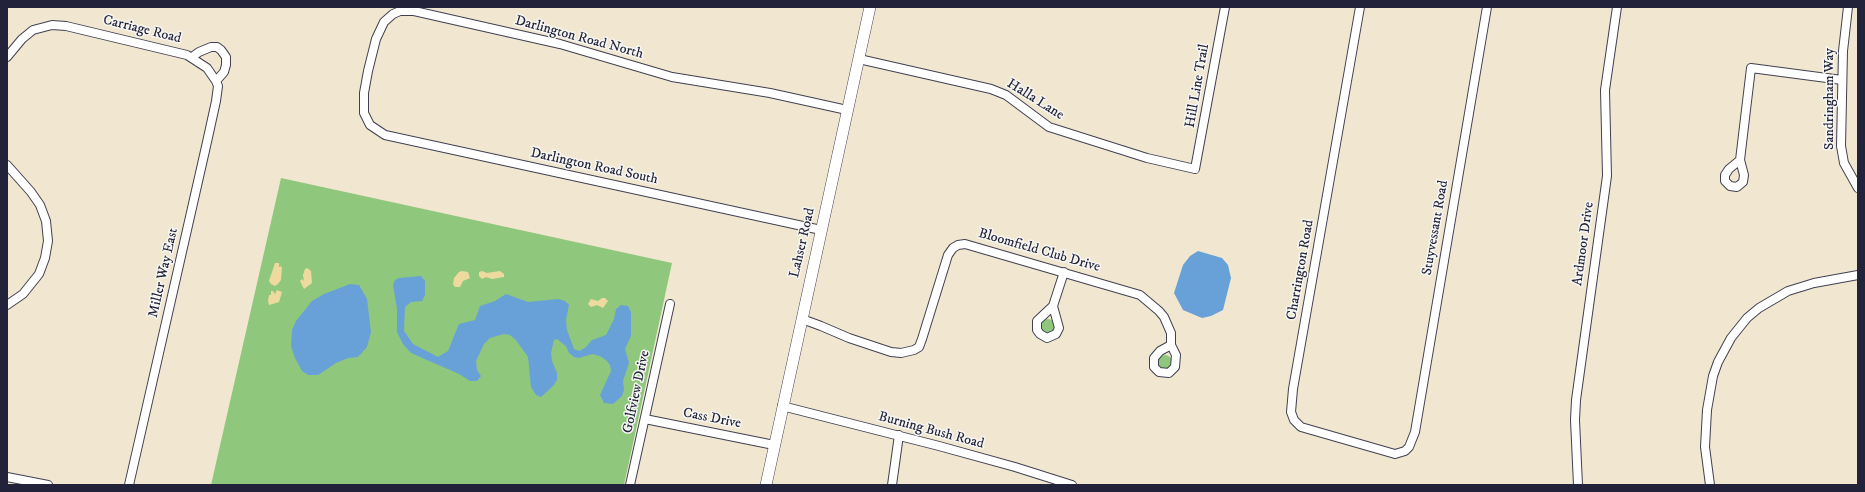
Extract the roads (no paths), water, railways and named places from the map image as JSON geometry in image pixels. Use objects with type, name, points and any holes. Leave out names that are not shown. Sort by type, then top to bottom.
[{"type":"street","name":"Lahser Road","points":[[766,485],[870,7]]},
{"type":"street","name":"Hill Line Trail","points":[[1195,169],[1225,7]]},
{"type":"street","name":"Charrington Road","points":[[1360,7],[1293,388],[1291,412],[1297,424],[1308,430],[1387,453],[1395,454],[1405,451]]},
{"type":"street","name":"Stuyvessant Road","points":[[1405,451],[1412,442],[1416,427],[1487,7]]},
{"type":"street","name":"Ardmoor Drive","points":[[1578,485],[1575,420],[1576,400],[1606,184],[1607,153],[1604,112],[1605,90],[1617,7]]},
{"type":"street","name":"Sandringham Way","points":[[1848,7],[1843,40],[1841,146],[1844,163],[1858,188]]},
{"type":"street","name":"Darlington Road North","points":[[366,120],[363,108],[364,93],[376,39],[380,28],[388,18],[400,11],[428,14],[560,44],[680,79],[770,93],[847,110]]},
{"type":"street","name":"Carriage Road","points":[[7,57],[27,34],[38,28],[52,25],[66,26],[176,51],[192,57],[207,68],[216,81]]},
{"type":"street","points":[[192,57],[199,52],[211,48],[217,47],[221,50],[226,57],[226,65],[224,72],[216,81]]},
{"type":"street","name":"Halla Lane","points":[[859,59],[991,89],[1014,101],[1049,127],[1147,158],[1195,169]]},
{"type":"street","points":[[1740,160],[1751,68],[1842,80]]},
{"type":"street","name":"Miller Way East","points":[[129,485],[216,101],[218,86],[216,81]]},
{"type":"street","name":"Darlington Road South","points":[[366,120],[374,129],[392,137],[821,230]]},
{"type":"street","points":[[7,165],[31,192],[40,205],[46,221],[48,241],[45,258],[39,274],[23,294],[7,305]]},
{"type":"street","name":"Bloomfield Club Drive","points":[[802,320],[880,348],[901,353],[908,353],[918,347],[922,340],[948,254],[958,245],[971,245],[1130,291],[1147,300],[1164,317],[1171,333],[1171,345]]},
{"type":"street","points":[[1053,306],[1064,272]]},
{"type":"street","points":[[1710,485],[1705,447],[1707,410],[1713,376],[1718,362],[1731,338],[1747,318],[1759,308],[1788,291],[1814,283],[1858,275]]},
{"type":"street","name":"Golfview Drive","points":[[630,485],[670,304]]},
{"type":"street","name":"Burning Bush Road","points":[[782,406],[899,435],[1016,467],[1072,485]]},
{"type":"street","name":"Cass Drive","points":[[645,419],[774,445]]},
{"type":"street","points":[[892,485],[899,435]]},
{"type":"street","points":[[7,477],[48,485]]},
{"type":"water","points":[[1198,251],[1222,258],[1228,265],[1231,278],[1223,310],[1211,316],[1202,318],[1183,310],[1174,293],[1183,265],[1190,256]]},
{"type":"water","points":[[421,276],[425,281],[425,295],[422,301],[411,302],[405,307],[404,331],[413,344],[438,357],[448,351],[459,324],[475,320],[480,306],[495,301],[506,294],[528,302],[558,299],[565,301],[569,305],[566,320],[567,330],[574,349],[579,351],[585,348],[592,340],[606,335],[614,319],[616,309],[621,305],[628,306],[631,312],[631,336],[625,349],[629,363],[623,381],[624,390],[622,396],[613,404],[604,403],[600,395],[611,371],[610,365],[600,356],[592,354],[579,358],[574,357],[569,353],[566,346],[557,339],[554,340],[551,353],[552,361],[557,373],[557,380],[541,397],[536,395],[531,387],[528,357],[516,340],[510,335],[504,334],[490,338],[484,344],[476,361],[477,370],[481,376],[477,381],[470,381],[459,374],[411,353],[403,344],[397,332],[397,309],[393,285],[395,280],[399,278]]},
{"type":"water","points":[[350,284],[359,285],[367,299],[371,332],[367,347],[358,357],[348,358],[336,363],[318,375],[308,375],[302,371],[291,346],[292,330],[296,321],[312,301],[324,294]]}]
